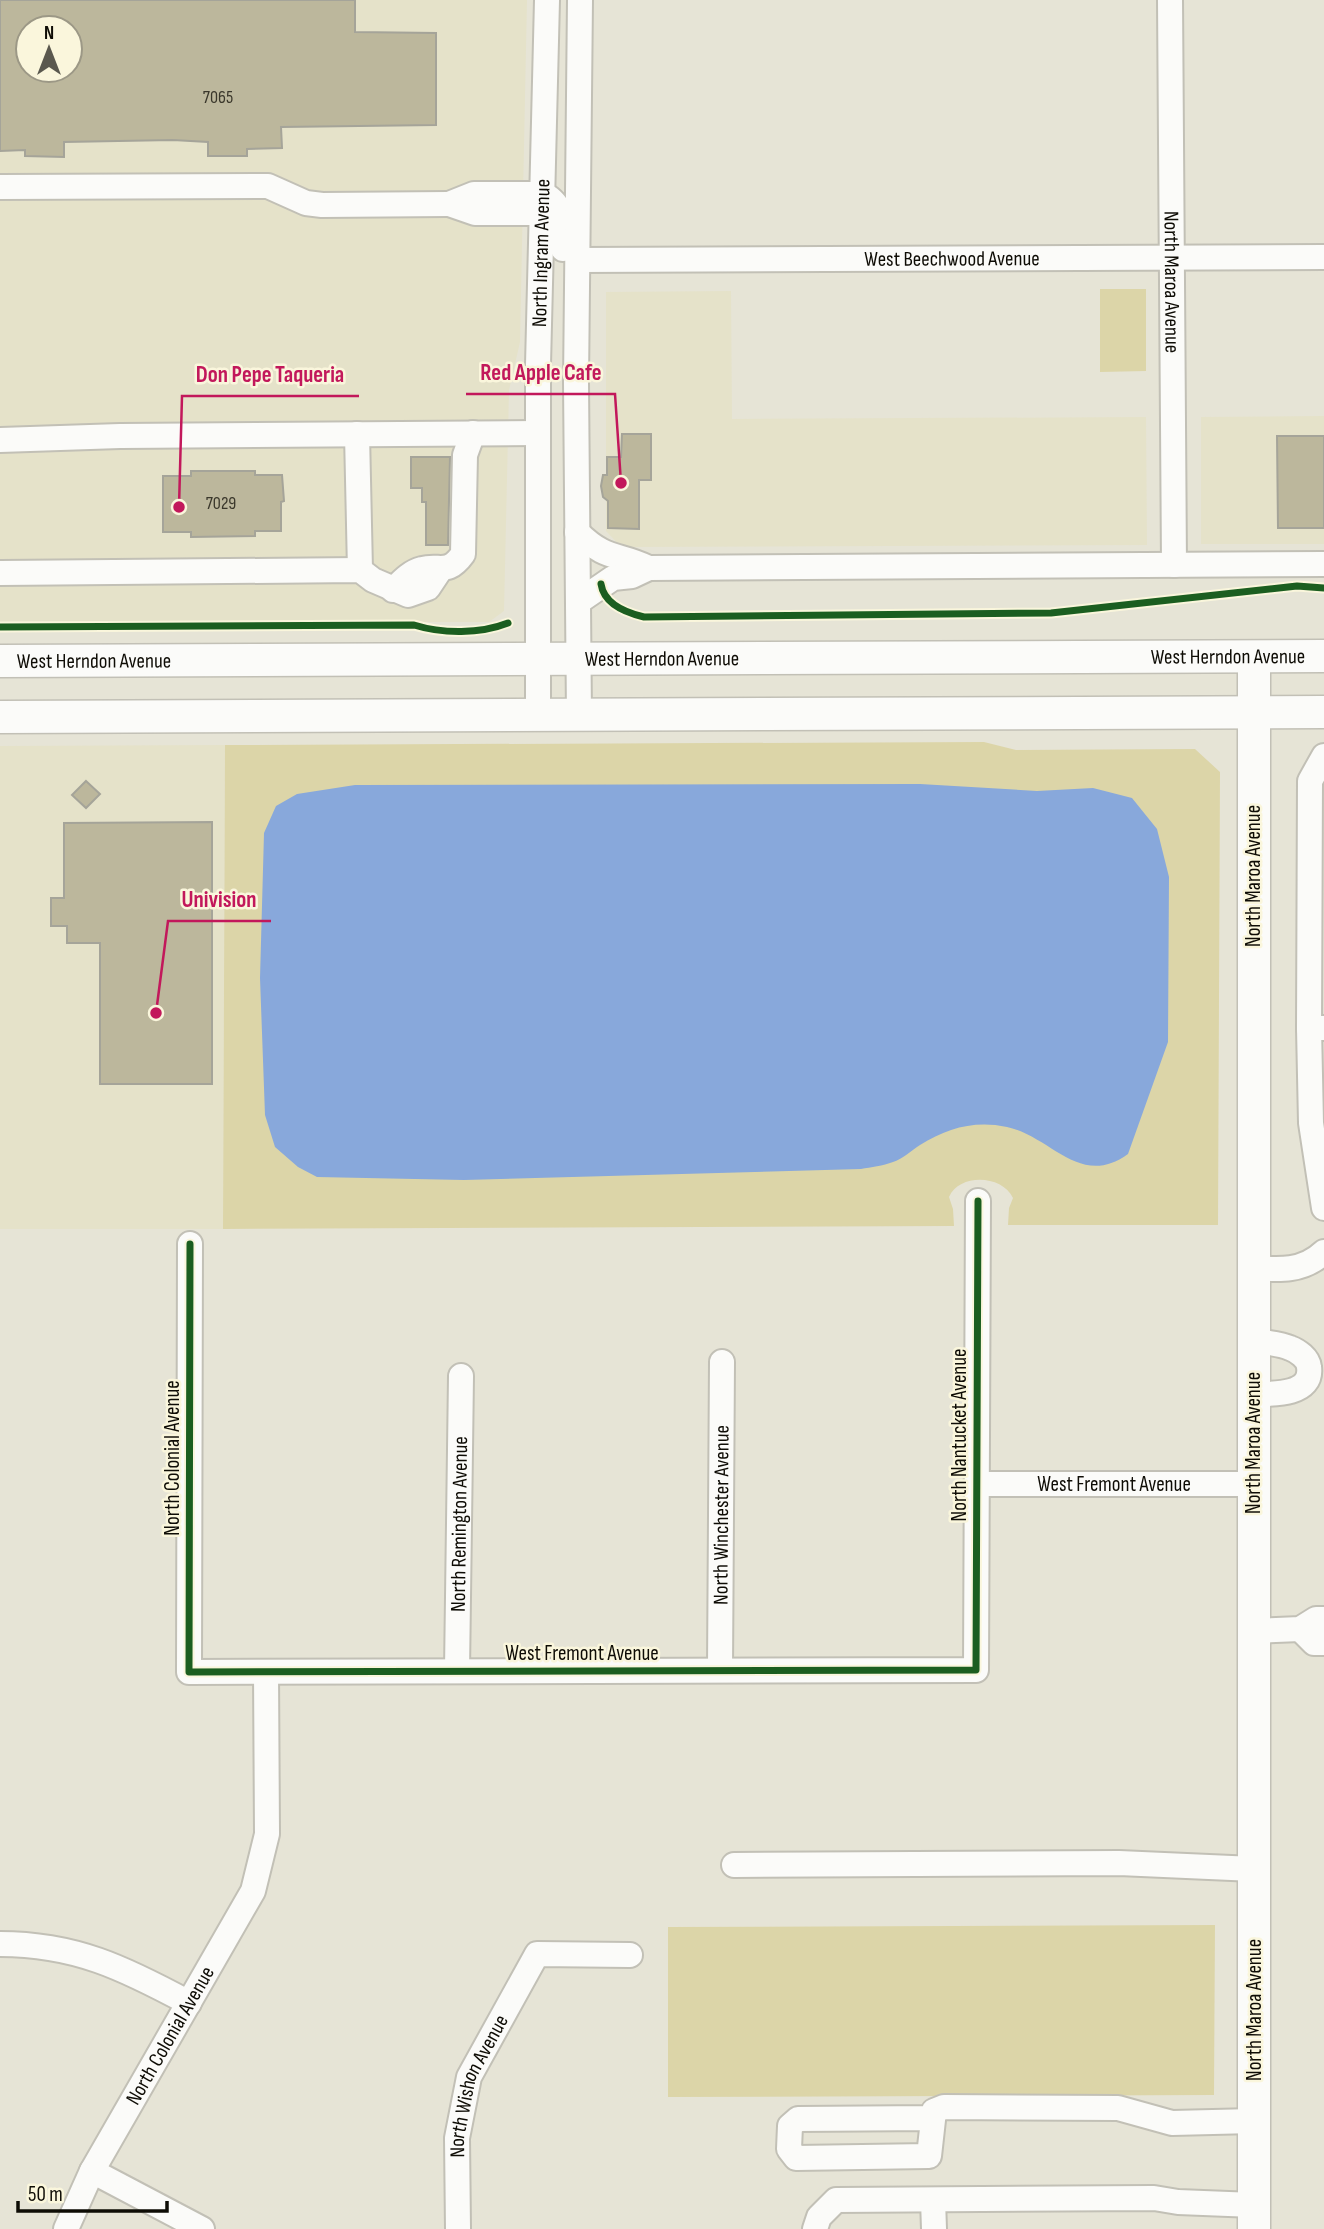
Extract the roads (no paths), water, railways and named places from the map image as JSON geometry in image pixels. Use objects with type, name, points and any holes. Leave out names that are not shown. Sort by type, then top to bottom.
[{"type":"main road","name":"West Herndon Avenue","points":[[0,661],[577,661],[1324,656]]},
{"type":"main road","name":"North Maroa Avenue","points":[[1254,657],[1254,2217]]},
{"type":"main road","points":[[0,718],[1324,712]]},
{"type":"street","name":"North Ingram Avenue","points":[[538,715],[538,433],[547,0]]},
{"type":"street","name":"North Ingram Avenue","points":[[579,715],[576,383],[580,0]]},
{"type":"street","name":"North Maroa Avenue","points":[[1170,0],[1174,565]]},
{"type":"street","points":[[0,187],[268,186],[306,203],[322,205],[449,204],[474,194],[543,204],[553,199],[563,220],[563,349],[576,383]]},
{"type":"street","name":"West Beechwood Avenue","points":[[579,260],[1324,257]]},
{"type":"street","points":[[0,573],[360,570],[393,590],[418,594],[428,588],[440,570],[456,563],[463,554],[465,456],[473,433]]},
{"type":"street","points":[[0,440],[538,433]]},
{"type":"street","points":[[357,434],[360,570]]},
{"type":"street","points":[[577,533],[599,552],[630,559],[649,568]]},
{"type":"street","points":[[578,602],[613,578],[632,576],[649,568],[1324,564]]},
{"type":"street","points":[[1324,757],[1310,781],[1317,1028],[1311,1123],[1324,1208]]},
{"type":"street","name":"North Nantucket Avenue","points":[[976,1670],[978,1201]]},
{"type":"street","name":"North Colonial Avenue","points":[[189,1672],[190,1244]]},
{"type":"street","points":[[1252,1268],[1283,1271],[1303,1267],[1324,1252]]},
{"type":"street","points":[[1252,1340],[1290,1348],[1316,1370],[1289,1392],[1253,1394]]},
{"type":"street","name":"North Winchester Avenue","points":[[720,1669],[722,1362]]},
{"type":"street","name":"North Remington Avenue","points":[[457,1671],[461,1376]]},
{"type":"street","name":"West Fremont Avenue","points":[[976,1484],[1253,1484]]},
{"type":"street","points":[[1254,1630],[1300,1629],[1316,1619],[1324,1619]]},
{"type":"street","points":[[1300,1629],[1314,1643],[1324,1643]]},
{"type":"street","name":"West Fremont Avenue","points":[[189,1672],[976,1670]]},
{"type":"street","name":"North Colonial Avenue","points":[[66,2229],[92,2171],[253,1891],[267,1834],[266,1672]]},
{"type":"street","points":[[734,1865],[1119,1863],[1254,1869]]},
{"type":"street","points":[[0,1944],[26,1944],[86,1954],[189,2003]]},
{"type":"street","name":"North Wishon Avenue","points":[[458,2229],[457,2138],[469,2077],[537,1954],[629,1955]]},
{"type":"street","points":[[931,2118],[798,2119],[790,2126],[789,2149],[796,2158],[929,2156],[931,2118],[934,2110],[944,2107],[1118,2108],[1172,2123],[1254,2121]]},
{"type":"street","points":[[92,2171],[202,2229]]},
{"type":"street","points":[[815,2229],[819,2217],[836,2200],[1154,2198],[1254,2217]]},
{"type":"street","points":[[933,2200],[934,2229]]},
{"type":"water","points":[[920,784],[1037,791],[1093,788],[1132,798],[1157,829],[1169,877],[1168,1042],[1128,1154],[1111,1163],[1095,1166],[1080,1163],[1023,1132],[984,1124],[951,1130],[930,1139],[896,1161],[861,1169],[464,1180],[317,1177],[298,1167],[275,1147],[265,1115],[260,978],[264,833],[276,806],[297,794],[355,785]]},
{"type":"place","name":"Red Apple Cafe","points":[[621,483]]},
{"type":"place","name":"Don Pepe Taqueria","points":[[179,507]]},
{"type":"place","name":"Univision","points":[[156,1013]]}]
